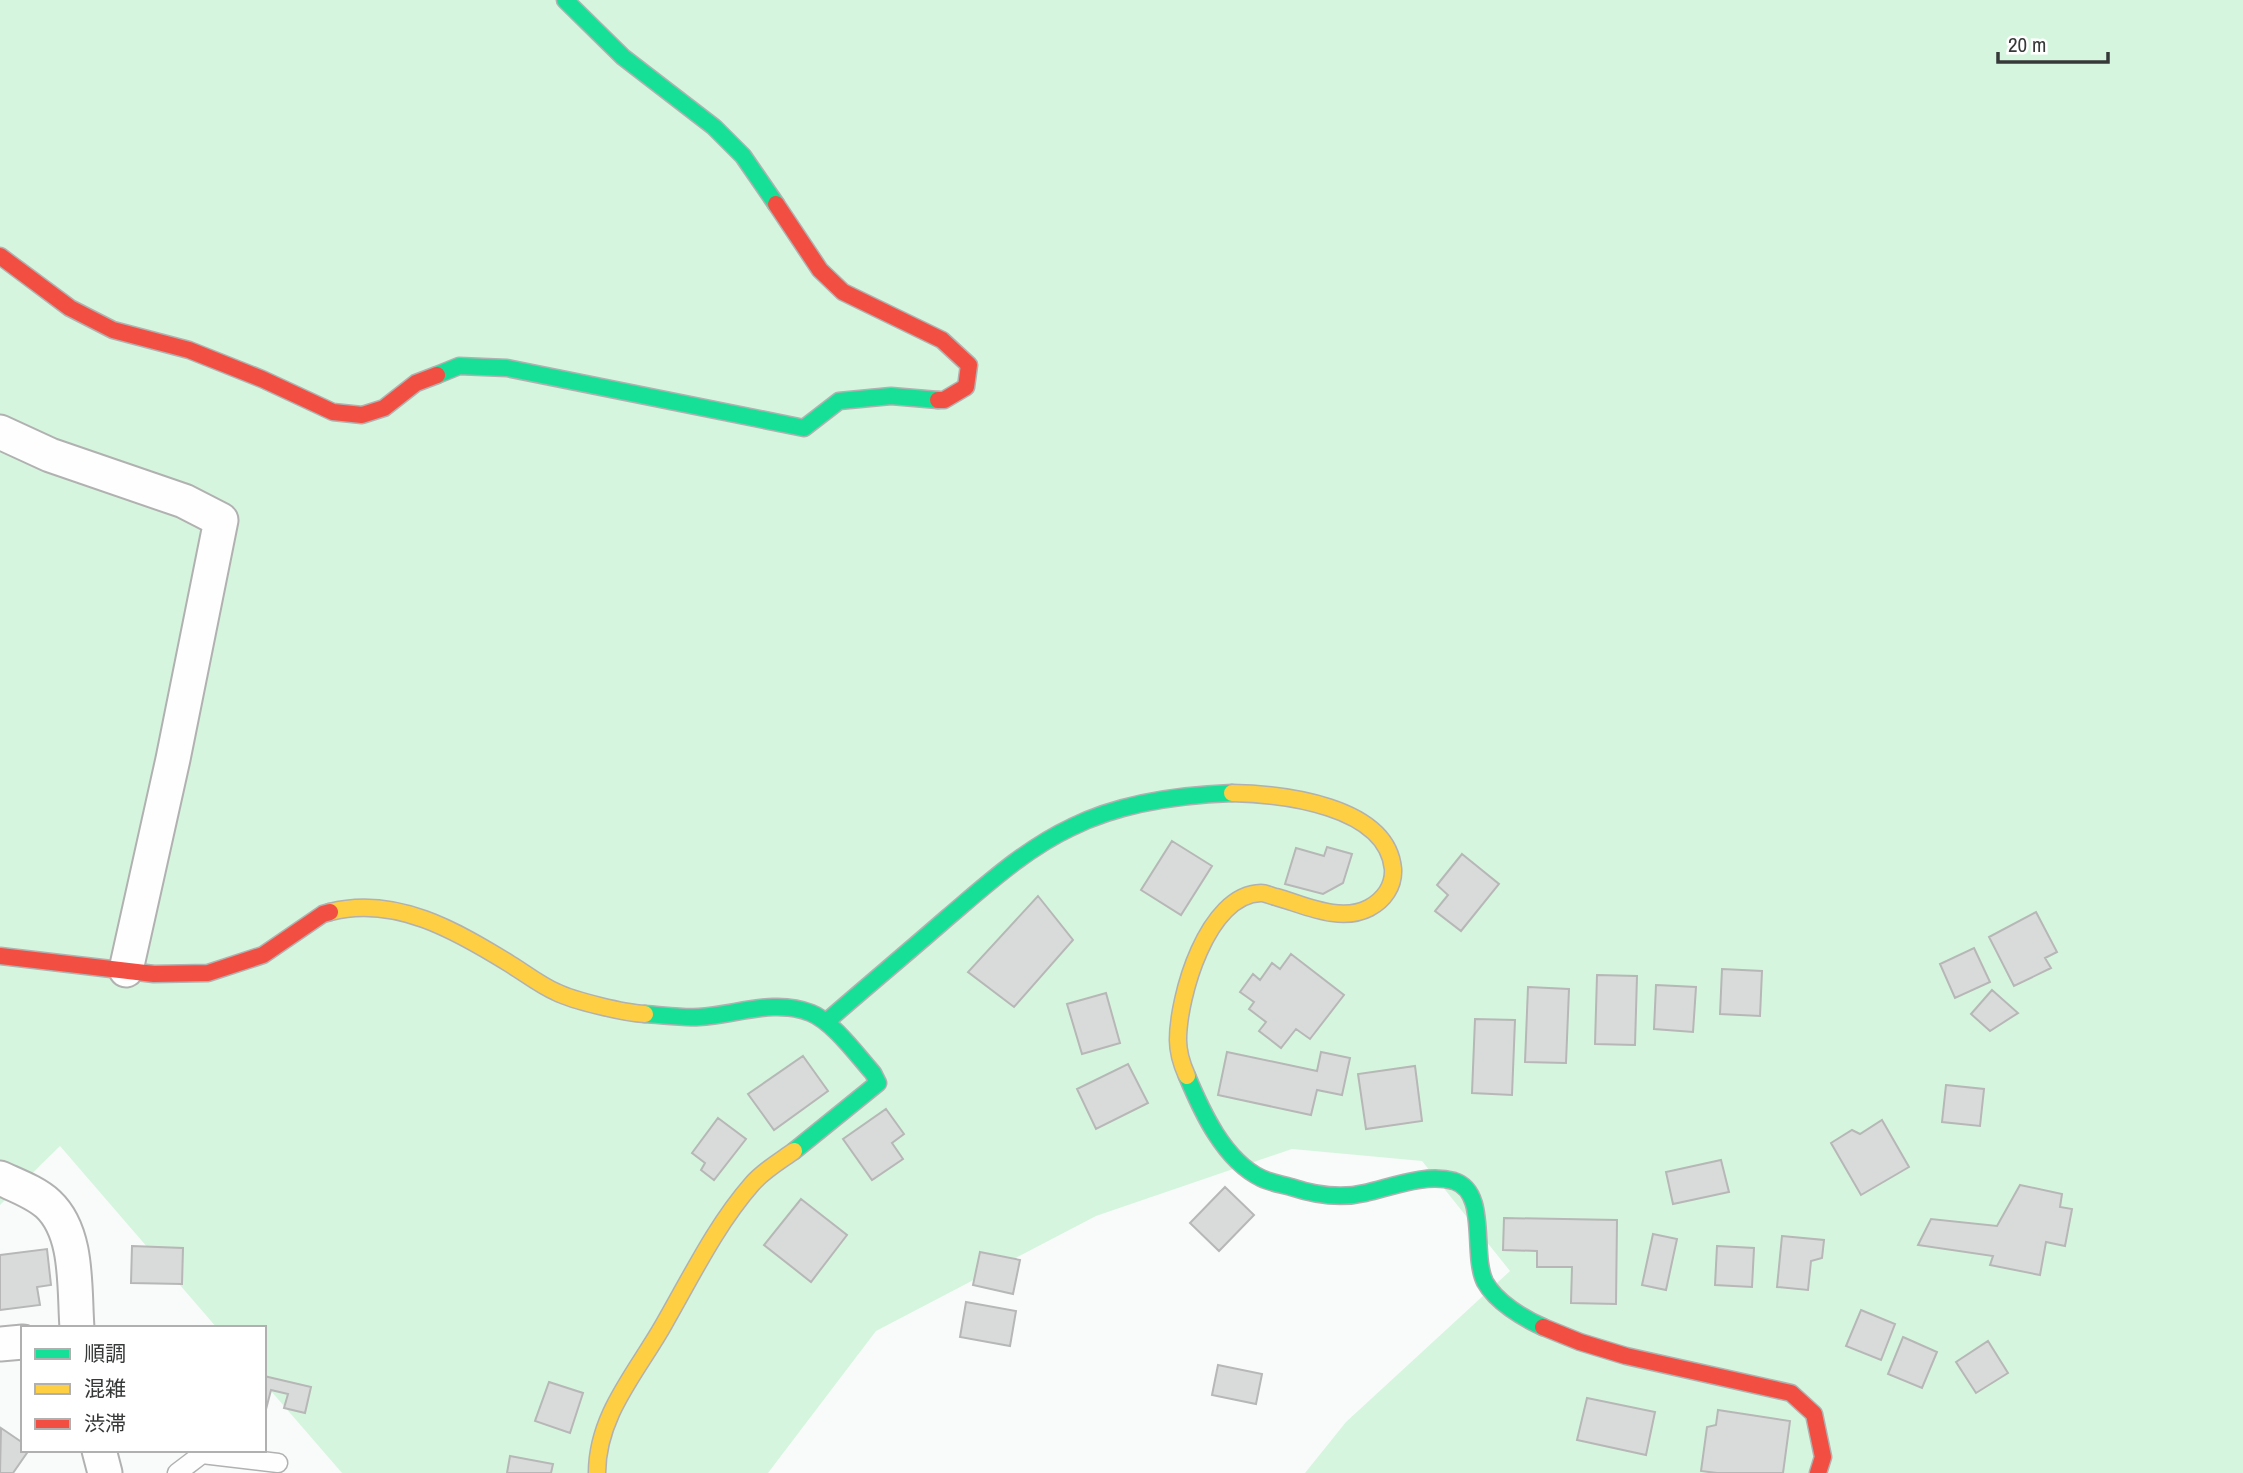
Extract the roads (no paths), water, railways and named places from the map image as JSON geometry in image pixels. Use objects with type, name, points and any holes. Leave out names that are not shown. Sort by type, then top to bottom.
[{"type":"street","points":[[0,256],[70,309],[113,330],[189,350],[262,379],[333,412],[362,415],[384,408],[416,383],[459,366],[507,368],[804,428],[839,401],[891,396],[944,400],[966,387],[969,365],[942,340],[843,292],[820,270],[743,156],[715,127],[623,57],[565,0]]},
{"type":"street","points":[[0,432],[50,455],[184,501],[221,520],[170,772],[126,970]]},
{"type":"street","points":[[825,1022],[1016,859],[1091,818],[1152,800],[1232,792],[1312,802],[1364,822],[1387,845],[1393,873],[1389,890],[1372,908],[1341,916],[1261,893],[1236,901],[1211,926],[1187,981],[1178,1039],[1185,1073],[1208,1118],[1230,1151],[1258,1177],[1313,1194],[1350,1196],[1435,1178],[1465,1186],[1474,1196],[1477,1260],[1486,1286],[1504,1302],[1554,1333],[1604,1350],[1791,1393],[1814,1414],[1823,1457],[1818,1473]]},
{"type":"street","points":[[0,956],[154,974],[208,973],[263,955],[323,914],[350,907],[376,908],[432,920],[557,993],[631,1013],[698,1017],[767,1007],[790,1007],[813,1013],[825,1022],[873,1073],[878,1083],[752,1183],[715,1235],[657,1337],[623,1387],[608,1421],[597,1458],[597,1473]]},
{"type":"street","points":[[0,1178],[47,1203],[64,1223],[72,1258],[77,1326]]},
{"type":"street","points":[[0,1344],[21,1342]]},
{"type":"street","points":[[100,1452],[105,1473]]},
{"type":"lane","points":[[177,1473],[202,1454],[278,1463]]}]
